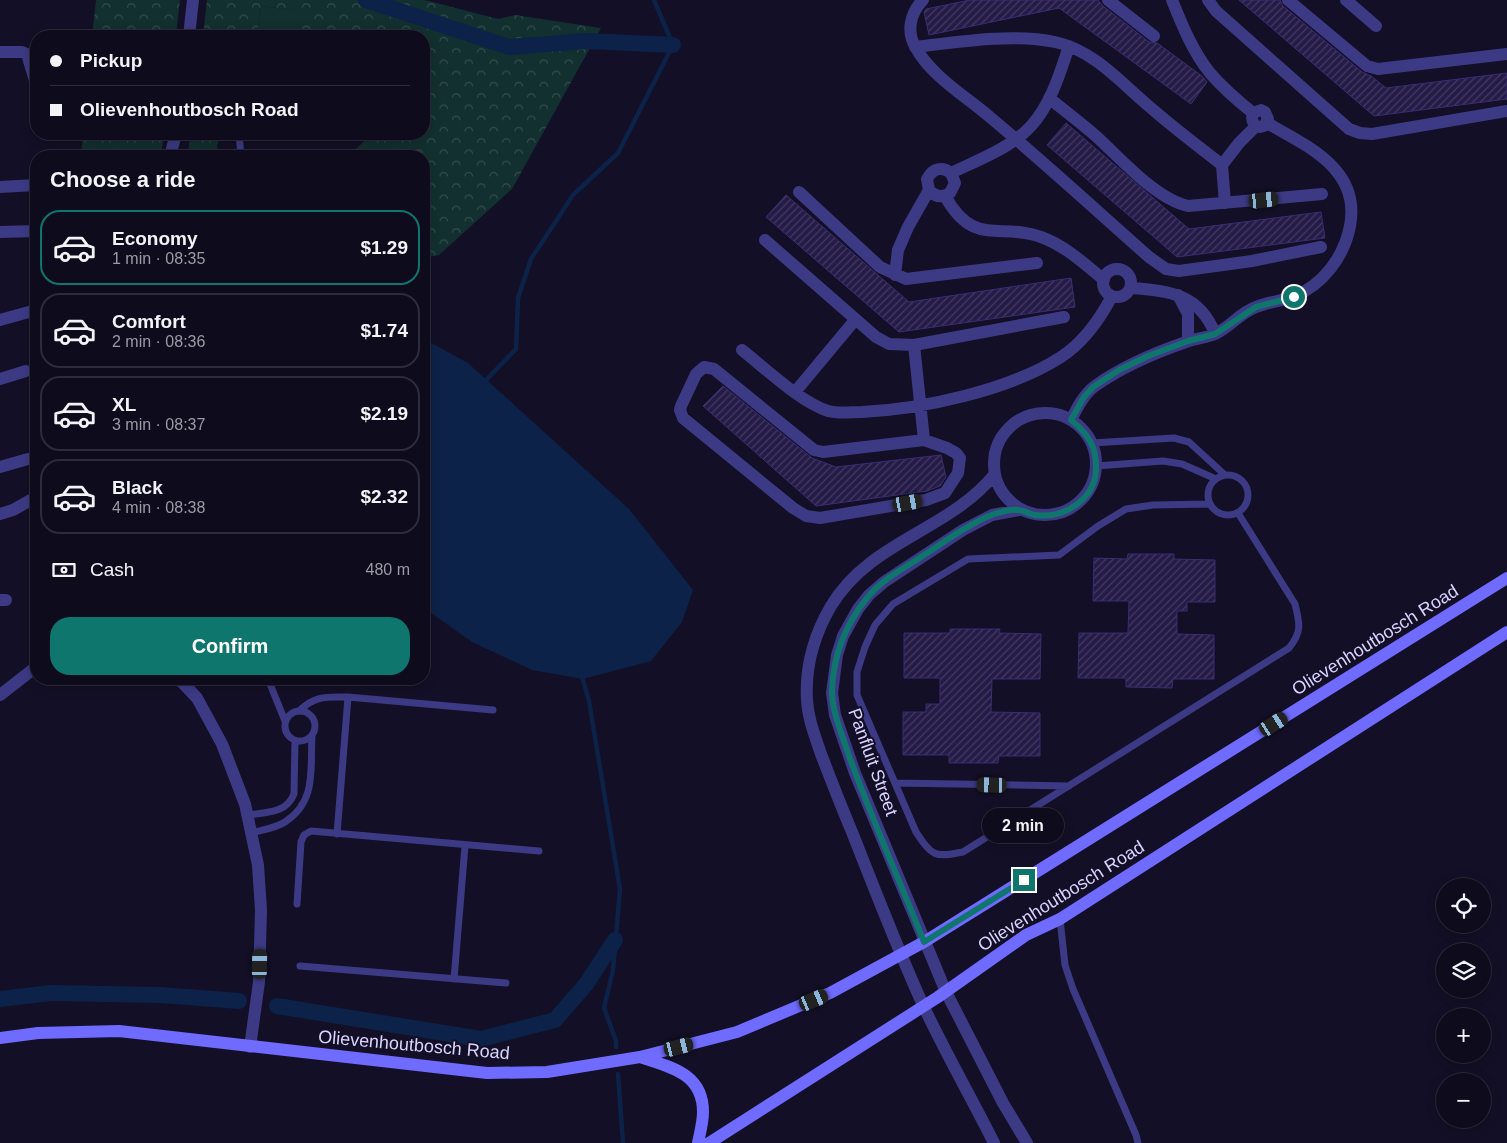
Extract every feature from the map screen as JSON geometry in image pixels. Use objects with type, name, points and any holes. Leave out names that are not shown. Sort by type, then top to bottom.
[{"type":"main road","name":"Olievenhoutbosch Road","points":[[0,1038],[38,1033],[119,1031],[487,1073],[547,1072],[640,1057],[737,1032],[830,993],[924,942],[1507,578]]},
{"type":"main road","name":"Olievenhoutbosch Road","points":[[709,1143],[946,992],[1026,935],[1060,919],[1507,632]]},
{"type":"main road","points":[[640,1057],[678,1070],[696,1086],[702,1100],[703,1113],[698,1143]]},
{"type":"street","points":[[190,30],[193,0]]},
{"type":"street","points":[[924,0],[916,7],[912,17],[911,37],[915,47],[932,68],[1149,257],[1166,269],[1192,270],[1252,261],[1321,247]]},
{"type":"street","points":[[1108,0],[1154,36]]},
{"type":"street","points":[[1071,420],[1084,397],[1093,387],[1119,370],[1148,356],[1188,341],[1215,334],[1256,307],[1294,297],[1319,280],[1332,268],[1343,250],[1349,231],[1351,207],[1349,196],[1340,174],[1326,158],[1259,121],[1235,98],[1210,72],[1195,50],[1180,22],[1172,0]]},
{"type":"street","points":[[1208,0],[1216,11],[1349,129],[1360,133],[1372,134],[1507,111]]},
{"type":"street","points":[[1346,0],[1376,26]]},
{"type":"street","points":[[1295,2],[1367,66],[1378,70],[1507,54]]},
{"type":"street","points":[[915,47],[984,40],[1024,39],[1055,42],[1069,46],[1096,60],[1151,108],[1222,165]]},
{"type":"street","points":[[952,173],[1015,139],[1031,126],[1059,79],[1069,46]]},
{"type":"street","points":[[0,52],[22,52],[27,54],[30,64]]},
{"type":"street","points":[[1049,98],[1168,199],[1178,204],[1188,206],[1225,204],[1322,194]]},
{"type":"street","points":[[1225,204],[1222,165],[1259,121]]},
{"type":"street","points":[[940,168],[952,173],[954,189],[945,196],[936,196],[929,190],[927,179],[935,170],[940,168]]},
{"type":"street","points":[[0,187],[30,185]]},
{"type":"street","points":[[895,275],[898,250],[904,235],[929,190]]},
{"type":"street","points":[[800,192],[880,267],[895,275],[917,278],[1037,263]]},
{"type":"street","points":[[945,196],[952,209],[961,219],[971,225],[984,230],[1029,234],[1041,237],[1055,244],[1104,280]]},
{"type":"street","points":[[0,232],[30,231]]},
{"type":"street","points":[[765,240],[854,320],[876,338],[889,344],[914,345],[1064,317]]},
{"type":"street","points":[[1122,270],[1130,277],[1130,288],[1123,296],[1112,296],[1105,290],[1104,280],[1111,271],[1122,270]]},
{"type":"street","points":[[1130,288],[1154,289],[1185,298],[1199,308],[1208,318],[1215,334]]},
{"type":"street","points":[[1178,295],[1188,314],[1188,341]]},
{"type":"street","points":[[742,350],[813,405],[829,411],[875,411],[920,405],[1009,382],[1062,356],[1085,336],[1112,296]]},
{"type":"street","points":[[0,320],[30,312]]},
{"type":"street","points":[[795,392],[854,320]]},
{"type":"street","points":[[914,345],[924,440]]},
{"type":"street","points":[[709,367],[714,369],[814,450],[823,452],[924,440],[946,448],[956,453],[960,458],[958,473],[945,493],[926,500],[820,518],[806,516],[793,508],[683,418],[680,410],[696,374],[699,370],[709,367]]},
{"type":"street","points":[[0,379],[26,371]]},
{"type":"street","points":[[1019,510],[1003,495],[994,475],[993,458],[998,442],[1008,428],[1022,418],[1038,413],[1055,414],[1071,420],[1083,430],[1092,443]]},
{"type":"street","name":"Panfluit Street","points":[[1027,1143],[1003,1103],[946,992],[924,942],[855,773],[835,715],[832,693],[837,655],[843,636],[858,609],[869,595],[884,582],[980,520],[992,515],[1019,510],[1034,515],[1051,516],[1066,512],[1080,502],[1090,490],[1096,466],[1092,443]]},
{"type":"street","points":[[0,467],[28,459]]},
{"type":"street","points":[[994,475],[982,489],[962,506],[886,550],[846,585],[817,632],[809,657],[807,701],[811,724],[830,777],[901,955],[924,1006],[994,1143]]},
{"type":"street","points":[[0,514],[12,510],[30,500]]},
{"type":"street","points":[[0,695],[30,672]]},
{"type":"street","points":[[185,685],[197,698],[222,744],[245,804],[258,865],[261,910],[260,982],[250,1047]]},
{"type":"lane","points":[[1092,443],[1174,438],[1188,442],[1225,475]]},
{"type":"lane","points":[[1096,466],[1163,461],[1182,464],[1216,479]]},
{"type":"lane","points":[[1225,475],[1232,475],[1239,478],[1248,489],[1249,496],[1247,502],[1238,513],[1222,514],[1217,512],[1210,504],[1209,487],[1216,479],[1225,475]]},
{"type":"lane","points":[[1210,504],[1153,505],[1126,508],[1059,555],[968,559],[894,604],[875,625],[857,672],[857,696],[916,832],[927,849],[936,855],[963,852],[1289,648],[1298,637],[1299,620],[1295,604],[1238,513]]},
{"type":"lane","points":[[270,685],[285,721]]},
{"type":"lane","points":[[299,711],[305,712],[314,719],[315,731],[307,740],[295,741],[286,733],[285,721],[288,716],[299,711],[308,702],[317,698],[348,697],[493,710]]},
{"type":"lane","points":[[337,834],[348,697]]},
{"type":"lane","points":[[251,833],[284,823],[305,801],[309,790],[312,736]]},
{"type":"lane","points":[[248,815],[279,810],[291,802],[294,794],[295,741]]},
{"type":"lane","points":[[895,784],[1069,786]]},
{"type":"lane","points":[[297,904],[301,842],[304,835],[311,832],[539,851]]},
{"type":"lane","points":[[454,979],[465,846]]},
{"type":"lane","points":[[1060,919],[1065,966],[1073,989],[1138,1143]]},
{"type":"lane","points":[[300,966],[506,983]]},
{"type":"green space","points":[[96,0],[180,0],[177,30],[93,30]]},
{"type":"green space","points":[[207,0],[425,0],[498,19],[515,15],[601,28],[512,189],[439,255],[430,257],[430,150],[355,150],[365,140],[430,140],[430,30],[298,30],[300,11],[261,6],[258,30],[204,30]]},
{"type":"green space","points":[[261,6],[301,11],[299,30],[258,30]]},
{"type":"green space","points":[[82,140],[163,140],[162,150],[82,150]]},
{"type":"green space","points":[[189,140],[219,140],[217,147],[219,150],[189,150]]},
{"type":"water","points":[[430,342],[468,363],[629,509],[693,590],[682,622],[651,661],[583,679],[532,670],[472,642],[430,612]]},
{"type":"building","points":[[970,0],[1098,0],[1149,42],[1157,43],[1202,76],[1207,82],[1191,104],[1059,8],[929,35],[924,12],[926,9]]},
{"type":"building","points":[[1239,0],[1280,0],[1283,6],[1362,72],[1371,76],[1386,88],[1507,73],[1507,99],[1374,116]]},
{"type":"building","points":[[1066,123],[1189,229],[1321,212],[1325,238],[1177,257],[1047,145]]},
{"type":"building","points":[[786,195],[909,302],[1071,278],[1075,307],[899,332],[766,217]]},
{"type":"building","points":[[723,386],[812,458],[836,467],[941,455],[946,477],[940,486],[927,491],[816,506],[703,406]]},
{"type":"building","points":[[1128,554],[1174,554],[1174,559],[1215,560],[1215,602],[1187,602],[1187,611],[1177,611],[1177,634],[1214,635],[1214,679],[1173,679],[1172,688],[1126,687],[1126,678],[1078,678],[1079,633],[1128,633],[1129,601],[1093,601],[1094,558],[1127,559]]},
{"type":"building","points":[[950,629],[1000,629],[999,633],[1041,634],[1040,679],[992,679],[991,712],[1040,713],[1040,756],[999,756],[998,763],[949,763],[949,755],[903,755],[903,712],[926,712],[926,704],[940,704],[940,678],[904,678],[904,633],[950,633]]},
{"type":"waterway","points":[[366,0],[509,47],[587,41],[673,45]]},
{"type":"waterway","points":[[485,385],[487,379],[516,349],[518,298],[531,259],[573,195],[618,153],[673,45],[654,0]]},
{"type":"waterway","points":[[581,673],[589,701],[620,889],[613,970],[604,1008],[616,1041],[616,1047]]},
{"type":"waterway","points":[[277,1006],[481,1039],[555,1020],[587,983],[615,940]]},
{"type":"waterway","points":[[0,999],[51,993],[161,995],[239,1001]]},
{"type":"waterway","points":[[618,1074],[623,1143]]},
{"type":"route","points":[[1024,880],[924,942],[855,773],[835,715],[832,693],[833,675],[843,636],[858,609],[869,595],[884,582],[980,520],[992,515],[1019,510],[1034,515],[1051,516],[1066,512],[1080,502],[1090,490],[1095,475],[1096,459],[1092,443],[1083,430],[1071,420],[1084,397],[1093,387],[1119,370],[1148,356],[1188,341],[1215,334],[1256,307],[1294,297]]}]
